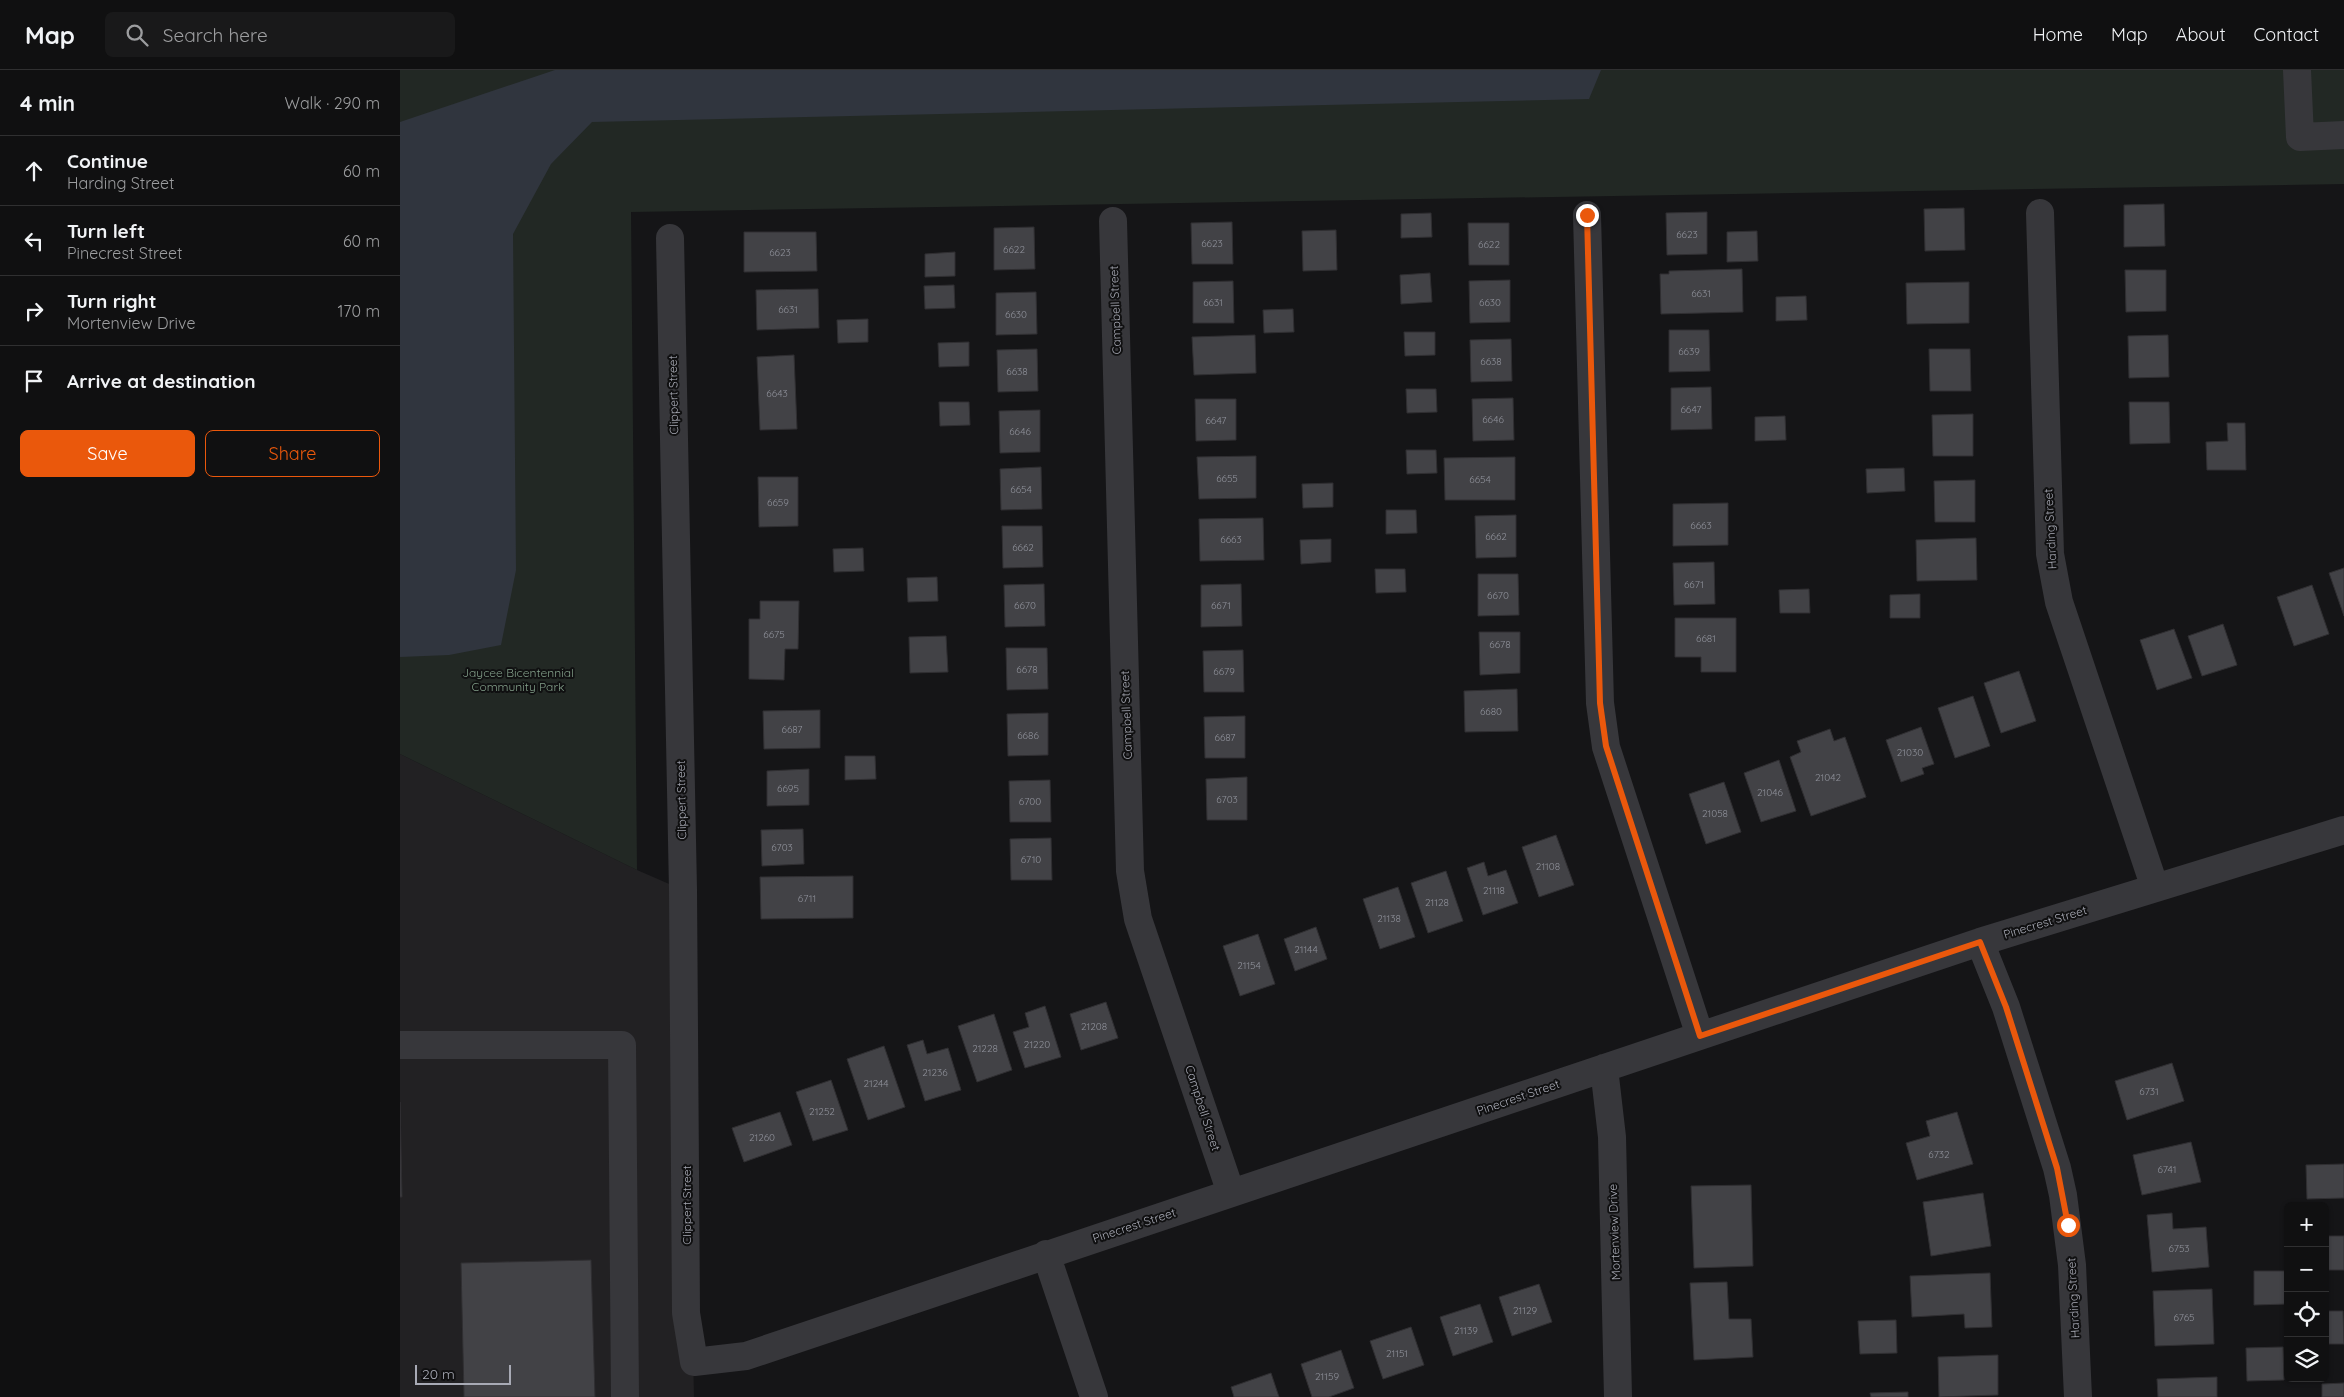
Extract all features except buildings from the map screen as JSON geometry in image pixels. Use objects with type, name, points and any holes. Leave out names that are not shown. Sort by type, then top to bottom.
[{"type":"street","points":[[2297,70],[2300,137],[2344,135]]},
{"type":"street","name":"Harding Street","points":[[2040,213],[2050,545],[2053,579],[2059,602],[2155,888]]},
{"type":"street","points":[[1587,215],[1600,703],[1606,746],[1700,1036]]},
{"type":"street","name":"Campbell Street","points":[[1113,221],[1130,871],[1138,919],[1231,1193]]},
{"type":"street","name":"Clippert Street","points":[[670,238],[683,880],[686,1313],[694,1362]]},
{"type":"street","name":"Pinecrest Street","points":[[694,1362],[746,1356],[1980,942],[2344,830]]},
{"type":"street","name":"Harding Street","points":[[1980,942],[2006,1007],[2057,1168],[2063,1195],[2073,1273],[2078,1397]]},
{"type":"street","points":[[400,1045],[622,1045],[625,1397]]},
{"type":"street","name":"Mortenview Drive","points":[[1604,1068],[1612,1137],[1618,1397]]},
{"type":"street","points":[[1046,1254],[1094,1397]]},
{"type":"shaded area","points":[[555,70],[1601,70],[1589,99],[592,122],[551,164],[513,234],[516,570],[501,645],[449,655],[400,657],[400,122]]},
{"type":"shaded area","points":[[400,754],[637,870],[683,890],[694,1397],[400,1397]]},
{"type":"green space","name":"Jaycee Bicentennial Community Park","points":[[400,70],[2344,70],[2344,184],[631,212],[637,870],[400,754]]},
{"type":"route","points":[[1587,215],[1600,703],[1606,746],[1700,1036],[1980,942],[2006,1007],[2057,1168],[2068,1225]]}]
